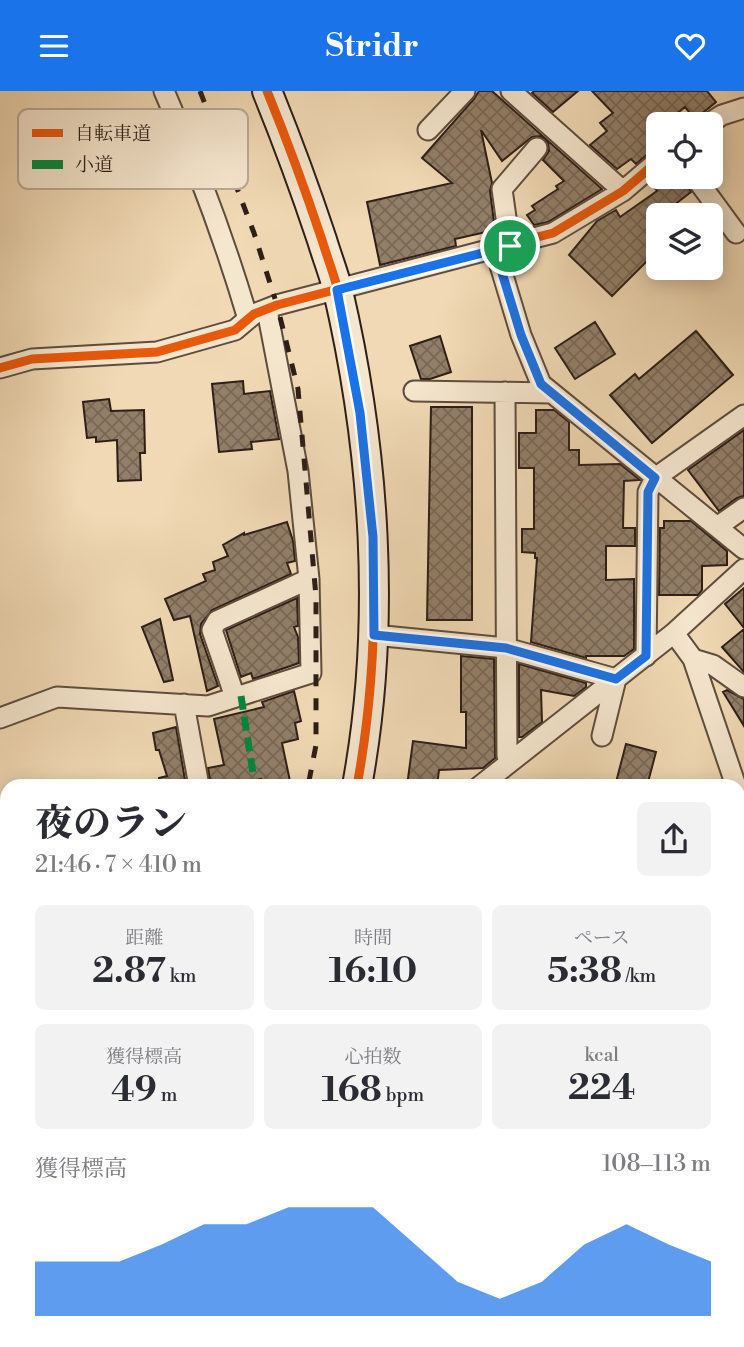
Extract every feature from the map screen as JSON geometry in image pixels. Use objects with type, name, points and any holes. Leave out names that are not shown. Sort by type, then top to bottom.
[{"type":"street","points":[[164,91],[172,109]]},
{"type":"street","points":[[267,91],[299,171],[337,290],[360,413],[373,537],[374,635],[363,753],[357,779]]},
{"type":"street","points":[[428,130],[465,91]]},
{"type":"street","points":[[511,91],[623,191]]},
{"type":"street","points":[[723,115],[744,109]]},
{"type":"street","points":[[537,148],[502,189],[510,246],[499,263],[521,335],[541,384],[744,549]]},
{"type":"street","points":[[0,367],[32,359],[157,352],[234,330],[248,319],[267,310],[553,233],[623,191],[646,171]]},
{"type":"street","points":[[205,189],[248,319]]},
{"type":"street","points":[[704,189],[736,233]]},
{"type":"street","points":[[0,718],[57,697],[208,706],[310,673],[309,579],[298,471],[267,310]]},
{"type":"street","points":[[414,391],[551,393]]},
{"type":"street","points":[[505,393],[507,756]]},
{"type":"street","points":[[646,656],[648,492],[655,478],[744,415]]},
{"type":"street","points":[[717,527],[744,508]]},
{"type":"street","points":[[489,779],[674,633],[744,569]]},
{"type":"street","points":[[234,697],[212,630],[217,621],[309,579]]},
{"type":"street","points":[[674,633],[693,659],[733,779]]},
{"type":"street","points":[[374,635],[506,648],[616,679]]},
{"type":"street","points":[[693,659],[713,665],[744,688]]},
{"type":"street","points":[[602,736],[616,679]]},
{"type":"street","points":[[184,704],[198,779]]},
{"type":"building","points":[[479,91],[492,91],[602,189],[548,222],[534,225],[527,215],[535,210],[532,206],[558,189],[556,186],[564,181],[543,160],[549,151],[548,143],[540,136],[532,137],[502,161],[481,130],[492,183],[490,191],[495,230],[455,239],[456,246],[380,265],[367,202],[452,183],[422,158]]},
{"type":"building","points":[[578,91],[553,112],[532,93]]},
{"type":"building","points":[[592,91],[707,91],[716,102],[704,112],[689,112],[685,107],[679,112],[646,112],[646,155],[636,164],[631,159],[617,169],[590,145],[607,131],[600,123],[613,113]]},
{"type":"building","points":[[656,189],[689,189],[691,192],[677,203],[646,203],[646,262],[612,296],[569,255],[597,221],[616,210],[620,217],[657,191]]},
{"type":"building","points":[[595,322],[615,354],[575,379],[555,348]]},
{"type":"building","points":[[696,331],[733,375],[652,443],[610,395],[635,374],[639,379]]},
{"type":"building","points":[[440,336],[451,372],[421,379],[410,346]]},
{"type":"building","points":[[243,381],[244,394],[270,391],[279,439],[251,442],[252,449],[219,452],[212,384]]},
{"type":"building","points":[[109,399],[111,411],[144,410],[145,453],[140,453],[141,480],[118,481],[117,440],[96,442],[96,437],[87,438],[83,402]]},
{"type":"building","points":[[431,407],[472,407],[472,620],[427,620]]},
{"type":"building","points":[[536,410],[554,410],[569,422],[569,450],[579,450],[579,465],[620,464],[640,480],[624,481],[623,528],[635,528],[635,546],[606,546],[606,580],[634,579],[634,649],[624,656],[586,658],[531,642],[537,558],[535,553],[522,552],[522,529],[534,529],[534,468],[519,468],[519,433],[536,433]]},
{"type":"building","points":[[744,430],[744,496],[719,511],[688,470]]},
{"type":"building","points":[[664,521],[691,521],[727,551],[727,565],[702,566],[702,590],[698,595],[659,595],[660,528],[664,528]]},
{"type":"building","points":[[287,522],[295,561],[287,563],[291,574],[212,610],[201,624],[200,634],[218,686],[207,691],[190,616],[174,620],[165,599],[206,581],[203,574],[215,570],[213,562],[228,556],[223,545],[244,533]]},
{"type":"building","points":[[744,588],[744,628],[725,604]]},
{"type":"building","points":[[297,598],[298,626],[294,627],[298,637],[299,663],[253,679],[251,673],[241,677],[226,630]]},
{"type":"building","points":[[160,619],[173,680],[164,682],[142,627]]},
{"type":"building","points":[[744,629],[744,672],[722,647]]},
{"type":"building","points":[[461,656],[494,659],[495,758],[483,768],[439,770],[438,779],[408,779],[413,741],[466,748],[466,712],[461,712]]},
{"type":"building","points":[[519,664],[586,683],[586,687],[574,696],[541,690],[542,722],[522,737],[519,737]]},
{"type":"building","points":[[727,690],[744,699],[744,726],[723,692]]},
{"type":"building","points":[[294,691],[301,721],[295,723],[298,739],[282,743],[290,779],[210,779],[208,768],[224,765],[214,719],[264,707],[262,702]]},
{"type":"building","points":[[176,727],[185,779],[159,779],[167,776],[159,750],[156,750],[153,733]]},
{"type":"building","points":[[626,744],[656,752],[649,779],[617,779]]},
{"type":"railway","points":[[200,91],[207,109]]},
{"type":"railway","points":[[237,189],[277,305],[298,389],[316,597],[316,745],[309,779]]},
{"type":"marked path","points":[[241,696],[254,779]]},
{"type":"cycle path","points":[[267,91],[335,278],[361,413],[373,537],[374,600],[372,662],[358,779]]},
{"type":"cycle path","points":[[0,368],[32,359],[157,352],[235,330],[254,314],[277,305],[553,233],[623,191],[646,171]]},
{"type":"route","points":[[510,246],[499,263],[521,335],[541,384],[655,478],[648,492],[646,656],[616,679],[506,648],[374,635],[373,537],[360,413],[337,290],[510,246]]}]
